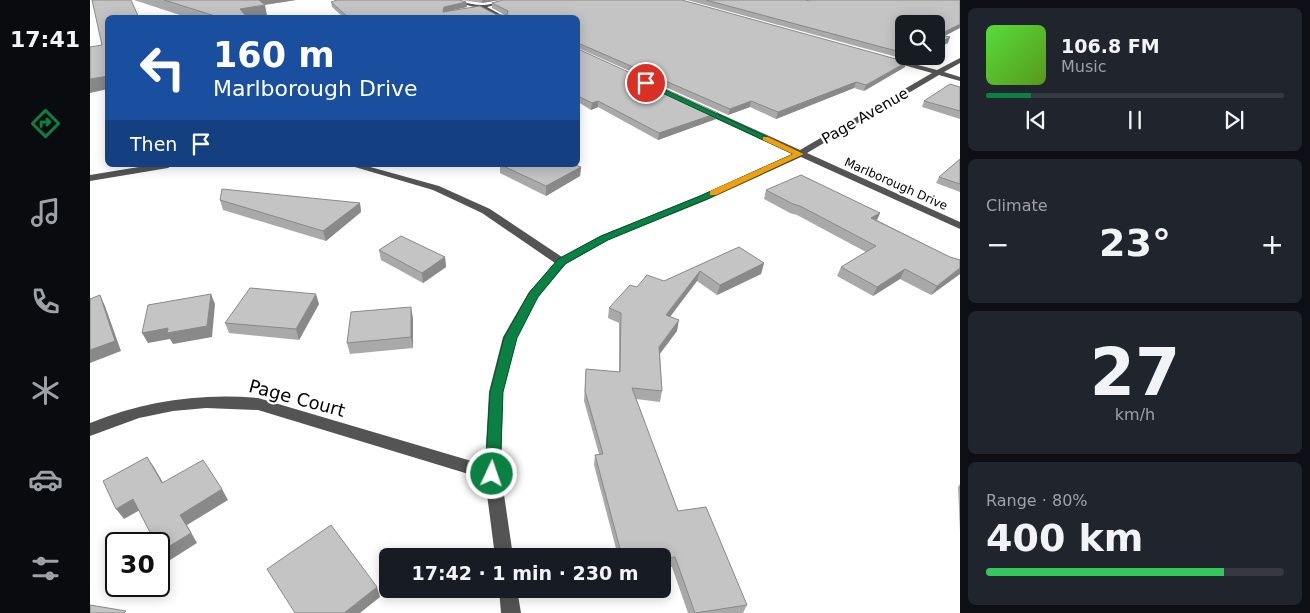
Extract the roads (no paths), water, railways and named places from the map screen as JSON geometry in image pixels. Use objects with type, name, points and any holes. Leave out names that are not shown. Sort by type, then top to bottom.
[{"type":"street","points":[[452,0],[482,7],[498,15]]},
{"type":"street","points":[[456,13],[511,0]]},
{"type":"street","points":[[880,57],[960,79]]},
{"type":"street","name":"Page Avenue","points":[[503,548],[492,474],[496,392],[510,338],[533,295],[562,262],[604,238],[703,198],[800,154],[960,60]]},
{"type":"street","name":"Marlborough Drive","points":[[693,105],[960,226]]},
{"type":"street","points":[[90,178],[156,167]]},
{"type":"street","points":[[384,168],[436,188],[486,211],[562,262]]},
{"type":"street","name":"Page Court","points":[[90,430],[146,410],[179,404],[222,400],[258,404],[492,474]]},
{"type":"street","points":[[509,598],[511,613]]}]
